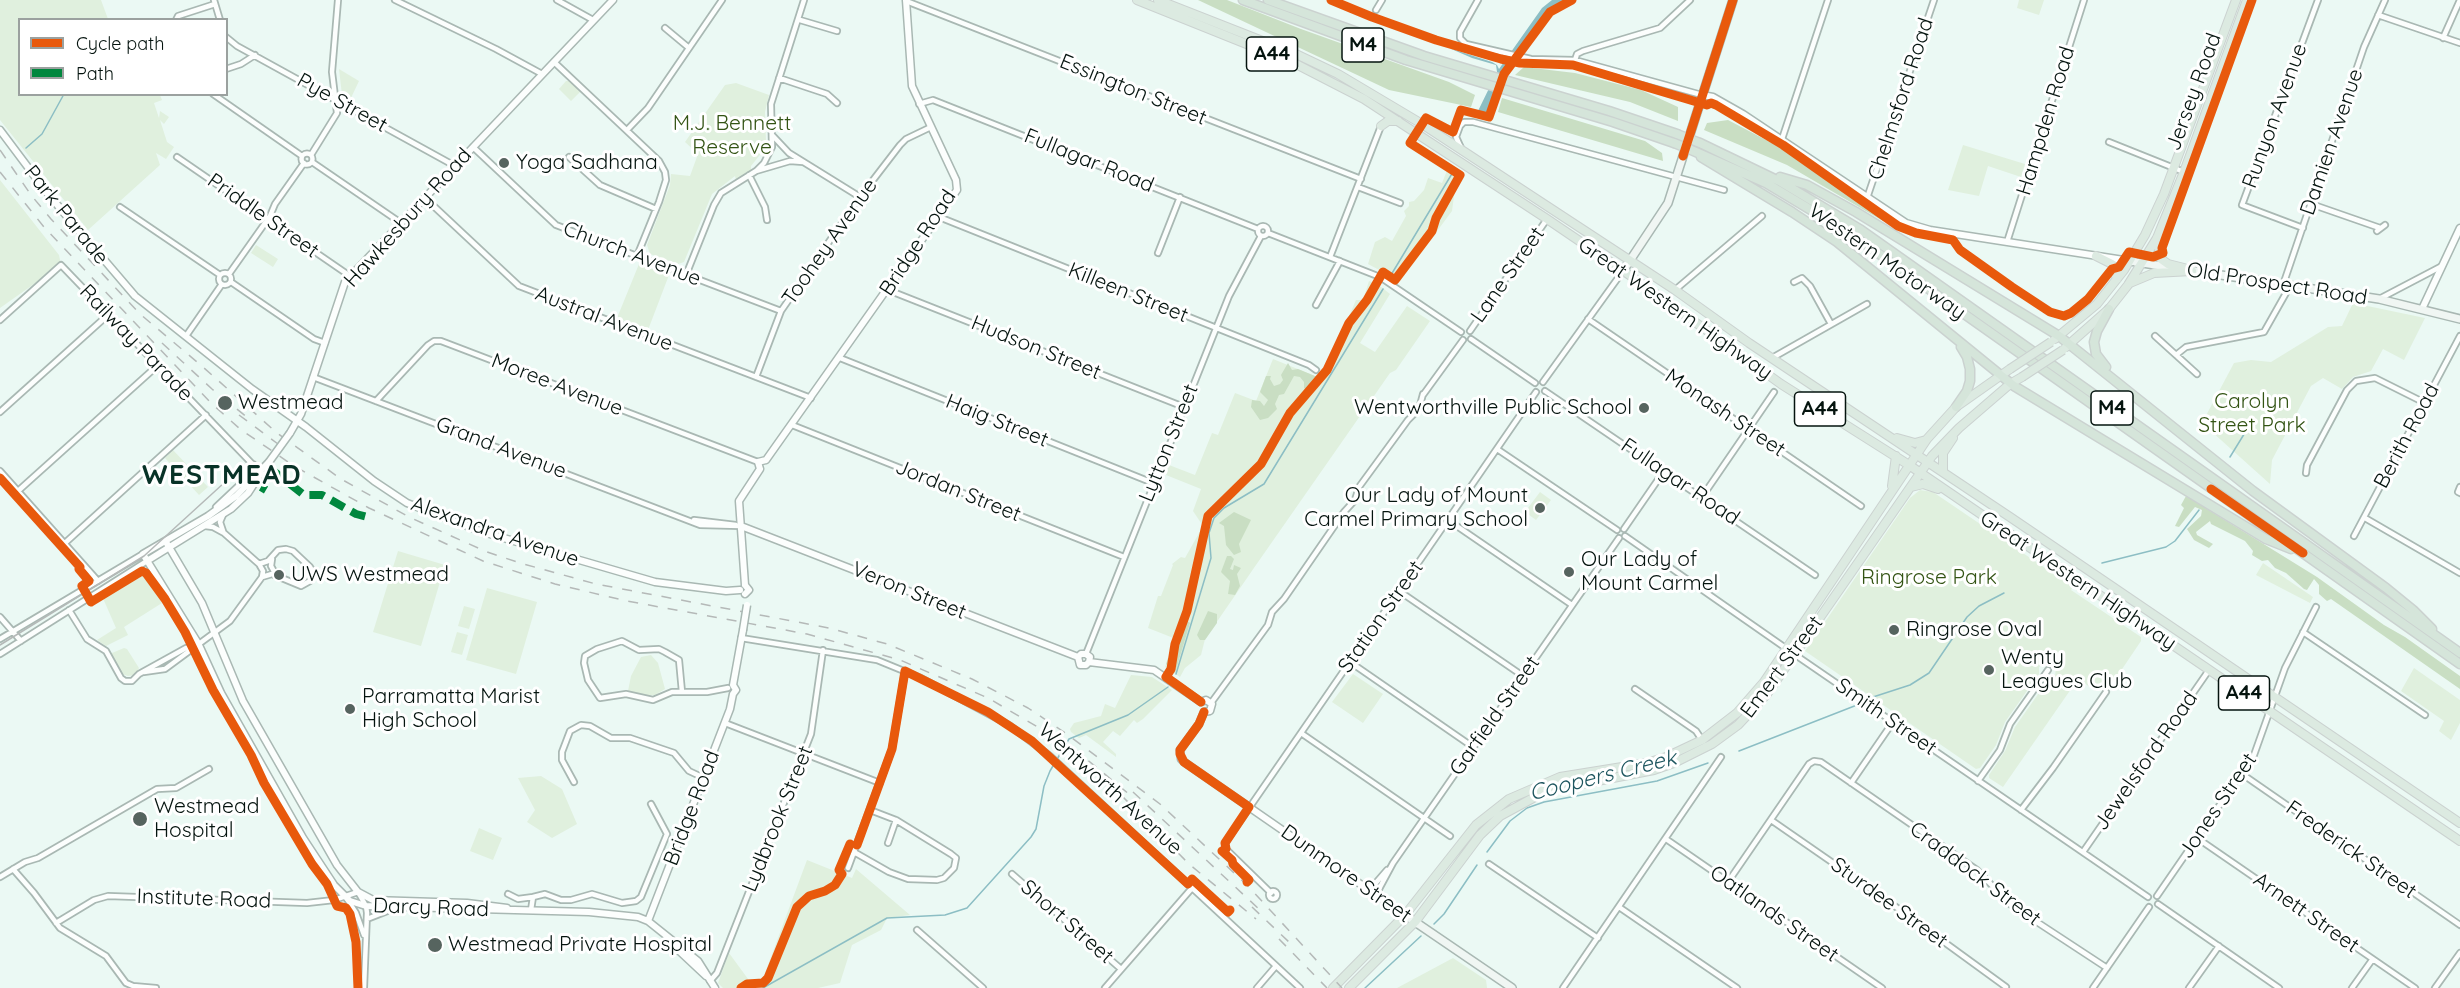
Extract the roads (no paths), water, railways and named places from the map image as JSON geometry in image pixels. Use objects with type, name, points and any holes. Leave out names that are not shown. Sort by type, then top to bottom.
[{"type":"highway","name":"Great Western Highway","points":[[1137,0],[1294,63],[1342,87],[1399,122],[1547,219],[1755,366],[1896,456],[2460,841]]},
{"type":"highway","name":"Great Western Highway","points":[[1158,0],[1338,74],[1463,150],[1675,290],[2460,823]]},
{"type":"highway","name":"Western Motorway","points":[[1243,0],[1370,48],[1505,86],[1613,122],[1675,139],[1766,183],[1851,234],[2460,664]]},
{"type":"highway","name":"Western Motorway","points":[[1268,0],[1487,81]]},
{"type":"highway","name":"Jersey Road","points":[[1909,465],[1927,439],[1956,407],[2059,336],[2097,304],[2130,261],[2153,220],[2174,168],[2235,0]]},
{"type":"highway","name":"Jersey Road","points":[[1928,462],[1959,428],[2010,384],[2071,344],[2109,309],[2128,285],[2157,238],[2184,172],[2247,0]]},
{"type":"highway","points":[[1381,126],[1388,121],[1399,122]]},
{"type":"highway","points":[[1695,149],[1837,242],[2010,384],[2266,539],[2303,553]]},
{"type":"highway","name":"Western Motorway","points":[[1695,149],[1760,170],[1861,230],[2460,653]]},
{"type":"highway","points":[[1760,170],[1819,191],[1898,236],[2071,344],[2246,485],[2414,610],[2446,643]]},
{"type":"highway","points":[[2157,238],[2161,259],[2168,264],[2192,271]]},
{"type":"highway","points":[[2096,256],[2112,264],[2117,279]]},
{"type":"highway","points":[[2128,285],[2154,273],[2192,271]]},
{"type":"highway","points":[[2109,309],[2094,338],[2094,348],[2099,359],[2324,542]]},
{"type":"highway","points":[[1943,329],[1960,345],[1967,357],[1970,369],[1967,391],[1956,407]]},
{"type":"highway","points":[[1943,472],[1943,453],[1959,428]]},
{"type":"highway","points":[[1887,435],[1915,443],[1927,439]]},
{"type":"highway","points":[[1892,491],[1896,456]]},
{"type":"highway","name":"Emert Street","points":[[1349,988],[1415,922],[1480,835],[1500,816],[1546,791],[1653,770],[1674,763],[1712,744],[1749,715],[1767,694],[1928,462]]},
{"type":"highway","name":"Emert Street","points":[[1334,988],[1405,915],[1468,834],[1509,799],[1560,777],[1647,763],[1687,748],[1702,740],[1737,713],[1764,682],[1909,465]]},
{"type":"highway","points":[[1911,487],[1923,484],[1956,497]]},
{"type":"main road","points":[[1623,271],[1668,204],[1733,0]]},
{"type":"main road","name":"Old Prospect Road","points":[[2130,261],[2379,300],[2460,319]]},
{"type":"main road","name":"Dunmore Street","points":[[1405,915],[1512,988]]},
{"type":"street","points":[[339,0],[332,72],[336,100],[335,118],[311,154],[312,162],[400,224]]},
{"type":"street","points":[[395,0],[542,74]]},
{"type":"street","points":[[557,0],[593,20]]},
{"type":"street","name":"Hawkesbury Road","points":[[0,639],[143,554],[205,526],[223,515],[248,493],[297,422],[343,286],[350,276],[613,0]]},
{"type":"street","points":[[627,130],[648,108],[722,0]]},
{"type":"street","points":[[756,171],[770,153],[773,135],[770,108],[800,20],[804,0]]},
{"type":"street","name":"Bridge Road","points":[[648,921],[725,723],[747,605],[739,501],[761,464],[792,425],[955,195],[957,185],[912,86],[906,0]]},
{"type":"street","name":"Essington Street","points":[[906,0],[1360,179]]},
{"type":"street","points":[[1376,10],[1382,0]]},
{"type":"street","points":[[1478,0],[1460,32],[1461,41],[1470,45],[1538,60],[1575,60],[1702,95]]},
{"type":"street","points":[[1575,60],[1577,54],[1583,51],[1660,28],[1690,0]]},
{"type":"street","points":[[1782,139],[1828,0]]},
{"type":"street","name":"Chelmsford Road","points":[[1868,198],[1934,0]]},
{"type":"street","name":"Hampden Road","points":[[2007,242],[2084,0]]},
{"type":"street","name":"Runyon Avenue","points":[[2303,228],[2242,205],[2318,0]]},
{"type":"street","name":"Damien Avenue","points":[[2176,355],[2186,347],[2265,331],[2287,286],[2303,228],[2364,47],[2385,0]]},
{"type":"street","points":[[2443,38],[2460,0]]},
{"type":"street","points":[[177,18],[214,2],[219,18]]},
{"type":"street","points":[[2378,15],[2460,43]]},
{"type":"street","points":[[800,20],[837,31]]},
{"type":"street","points":[[664,28],[689,48]]},
{"type":"street","name":"Pye Street","points":[[228,39],[455,166]]},
{"type":"street","points":[[228,68],[241,64],[255,55]]},
{"type":"street","points":[[554,62],[659,160],[665,172],[666,180],[637,256]]},
{"type":"street","points":[[779,78],[827,94],[837,103]]},
{"type":"street","name":"Old Prospect Road","points":[[1702,95],[1728,106],[1782,139],[1900,221],[1917,227],[2130,261]]},
{"type":"street","points":[[120,207],[220,275],[229,274],[304,163],[302,156],[216,96]]},
{"type":"street","name":"Fullagar Road","points":[[919,104],[933,100],[1258,229],[1265,227],[1268,233]]},
{"type":"street","points":[[1463,150],[1456,137],[1457,132],[1464,122],[1473,122],[1724,190]]},
{"type":"street","points":[[1330,257],[1381,126]]},
{"type":"street","name":"Toohey Avenue","points":[[756,377],[781,311],[860,197],[906,139],[931,127]]},
{"type":"street","name":"Park Parade","points":[[0,130],[48,194],[135,296]]},
{"type":"street","points":[[773,135],[789,153],[860,197]]},
{"type":"street","points":[[2109,142],[2184,172]]},
{"type":"street","name":"Church Avenue","points":[[473,147],[556,225],[781,311]]},
{"type":"street","points":[[302,156],[306,153],[311,154]]},
{"type":"street","name":"Priddle Street","points":[[177,157],[350,276]]},
{"type":"street","points":[[569,157],[600,185],[656,209]]},
{"type":"street","points":[[686,275],[721,193],[756,171],[790,161],[803,162]]},
{"type":"street","points":[[304,163],[312,162]]},
{"type":"street","points":[[749,175],[765,207],[767,220]]},
{"type":"street","points":[[1358,187],[1400,203]]},
{"type":"street","points":[[1158,253],[1180,197]]},
{"type":"street","name":"Austral Avenue","points":[[425,198],[519,286],[811,398]]},
{"type":"street","points":[[2311,204],[2381,228]]},
{"type":"street","points":[[1675,290],[1762,216]]},
{"type":"street","name":"Killeen Street","points":[[939,218],[1316,370]]},
{"type":"street","name":"Lane Street","points":[[1470,331],[1547,219]]},
{"type":"street","points":[[2422,309],[2460,228]]},
{"type":"street","points":[[1258,229],[1261,236],[1268,233],[1380,277],[1461,332],[1463,340],[1471,339],[1534,383]]},
{"type":"street","name":"Lytton Street","points":[[1086,654],[1228,296],[1261,236]]},
{"type":"street","points":[[1316,305],[1340,261]]},
{"type":"street","name":"Railway Parade","points":[[0,320],[61,265],[261,473]]},
{"type":"street","points":[[2379,300],[2442,266]]},
{"type":"street","points":[[1544,382],[1623,271]]},
{"type":"street","points":[[229,274],[231,282],[314,339],[325,344]]},
{"type":"street","points":[[220,275],[219,281],[222,284]]},
{"type":"street","points":[[1794,282],[1802,278],[1810,286],[1831,324]]},
{"type":"street","points":[[222,284],[226,285],[231,282]]},
{"type":"street","points":[[186,336],[222,284]]},
{"type":"street","name":"Hudson Street","points":[[888,290],[1184,407]]},
{"type":"street","name":"Alexandra Avenue","points":[[135,296],[252,389],[374,481],[407,503],[483,532],[647,580],[709,590],[744,589]]},
{"type":"street","points":[[1772,358],[1867,304]]},
{"type":"street","points":[[0,412],[109,314]]},
{"type":"street","name":"Monash Street","points":[[1588,319],[1861,506]]},
{"type":"street","points":[[1461,332],[1470,331],[1471,339]]},
{"type":"street","points":[[2155,336],[2198,374]]},
{"type":"street","name":"Berith Road","points":[[2354,536],[2460,336]]},
{"type":"street","name":"Lane Street","points":[[1211,702],[1272,621],[1274,609],[1356,498],[1359,487],[1420,406],[1423,394],[1463,340]]},
{"type":"street","name":"Moree Avenue","points":[[376,401],[428,345],[434,341],[441,341],[761,464]]},
{"type":"street","name":"Haig Street","points":[[840,358],[1153,483]]},
{"type":"street","points":[[18,491],[158,366]]},
{"type":"street","name":"Grand Avenue","points":[[313,377],[688,519],[709,526],[741,526]]},
{"type":"street","points":[[2306,473],[2307,465],[2347,390],[2356,381],[2375,378],[2425,403]]},
{"type":"street","points":[[1534,383],[1540,380],[1544,382]]},
{"type":"street","points":[[1534,383],[1533,388],[1536,392],[1545,391],[1544,382]]},
{"type":"street","name":"Fullagar Road","points":[[1545,391],[1815,575]]},
{"type":"street","name":"Station Street","points":[[1271,893],[1226,849],[1225,843],[1536,392]]},
{"type":"street","points":[[1702,497],[1774,392]]},
{"type":"street","points":[[65,543],[206,415]]},
{"type":"street","name":"Jordan Street","points":[[792,425],[1124,557]]},
{"type":"street","points":[[1497,449],[1617,530],[1624,529]]},
{"type":"street","name":"Hawkesbury Road","points":[[208,516],[250,475],[253,464]]},
{"type":"street","points":[[0,471],[98,581]]},
{"type":"street","points":[[1617,530],[1618,538],[1625,536],[1624,529],[1664,471]]},
{"type":"street","name":"Hawkesbury Road","points":[[0,654],[147,561],[236,496],[261,473]]},
{"type":"street","points":[[2460,487],[2458,492],[2460,493]]},
{"type":"street","points":[[223,515],[220,522],[224,533]]},
{"type":"street","points":[[2365,518],[2460,573]]},
{"type":"street","points":[[1448,520],[1572,605]]},
{"type":"street","points":[[69,610],[87,639],[106,651],[123,680],[132,681],[144,672],[165,669],[236,615],[262,577],[263,571],[259,564],[224,533],[213,527],[205,526]]},
{"type":"street","name":"Veron Street","points":[[741,526],[1078,657]]},
{"type":"street","name":"Smith Street","points":[[1625,536],[2148,897]]},
{"type":"street","name":"Garfield Street","points":[[1378,897],[1379,889],[1393,863],[1618,538]]},
{"type":"street","name":"Darcy Road","points":[[168,544],[192,584],[215,632],[243,701],[338,865],[358,892],[373,900],[494,905],[513,910]]},
{"type":"street","points":[[259,564],[265,563],[278,550],[289,549],[313,572],[310,581],[301,585],[276,575],[269,574],[262,577]]},
{"type":"street","points":[[143,554],[147,561]]},
{"type":"street","points":[[273,556],[271,566],[276,575]]},
{"type":"street","name":"Darcy Road","points":[[147,561],[303,838],[325,872],[346,898],[366,906],[614,914],[648,921],[698,961],[715,988]]},
{"type":"street","points":[[1399,591],[1523,676]]},
{"type":"street","points":[[2271,711],[2285,668],[2316,607]]},
{"type":"street","points":[[0,617],[21,641]]},
{"type":"street","points":[[2303,632],[2425,715]]},
{"type":"street","name":"Wentworth Avenue","points":[[741,638],[865,657],[905,671],[988,712],[1032,741],[1050,756],[1300,988]]},
{"type":"street","points":[[682,692],[679,660],[658,649],[639,650],[626,641],[619,641],[585,656],[584,663],[588,680],[600,698],[626,694],[653,700],[665,693],[707,692],[731,689]]},
{"type":"street","name":"Lydbrook Street","points":[[710,981],[717,973],[803,753],[813,723],[823,650]]},
{"type":"street","points":[[1089,662],[1090,657],[1086,654],[1078,657],[1080,664],[1086,665],[1089,662],[1154,670],[1202,702],[1206,700],[1211,702],[1210,711],[1204,712],[1200,707],[1202,702]]},
{"type":"street","points":[[1350,662],[1473,747]]},
{"type":"street","points":[[1978,781],[2000,750],[2010,724],[2048,670]]},
{"type":"street","name":"Jewelsford Road","points":[[2083,852],[2209,670]]},
{"type":"street","points":[[848,868],[892,749],[905,671]]},
{"type":"street","points":[[1635,689],[1696,731],[1702,740]]},
{"type":"street","points":[[2021,810],[2054,768],[2106,692]]},
{"type":"street","name":"Jones Street","points":[[2157,896],[2242,774],[2258,746],[2271,711]]},
{"type":"street","name":"Dunmore Street","points":[[1204,712],[1199,724],[1180,750],[1181,759],[1405,915]]},
{"type":"street","points":[[1851,783],[1893,722]]},
{"type":"street","points":[[725,723],[880,783]]},
{"type":"street","points":[[573,782],[562,760],[562,752],[570,731],[581,725],[590,726],[611,738],[630,738],[674,753],[688,771],[704,778]]},
{"type":"street","points":[[1301,733],[1450,836]]},
{"type":"street","points":[[1563,988],[1721,757]]},
{"type":"street","name":"Craddock Street","points":[[1771,820],[1809,764],[1814,761],[1821,762],[1977,870],[2011,905],[2107,969]]},
{"type":"street","points":[[0,877],[25,862],[38,858],[157,789],[176,788],[208,769]]},
{"type":"street","name":"Frederick Street","points":[[2242,774],[2460,925]]},
{"type":"street","points":[[508,894],[518,899],[545,894],[561,900],[571,900],[592,894],[622,903],[636,901],[641,897],[667,834],[651,804]]},
{"type":"street","points":[[854,852],[889,872],[908,879],[944,878],[954,868],[956,858],[896,820],[870,810]]},
{"type":"street","points":[[888,843],[896,820]]},
{"type":"street","points":[[1728,882],[1771,820]]},
{"type":"street","name":"Sturdee Street","points":[[1771,820],[2006,987]]},
{"type":"street","name":"Arnett Street","points":[[2197,838],[2415,988]]},
{"type":"street","name":"Oatlands Street","points":[[1666,839],[1875,986],[1882,988]]},
{"type":"street","points":[[1365,887],[1374,885],[1393,863]]},
{"type":"street","points":[[1490,864],[1598,938]]},
{"type":"street","points":[[13,869],[56,923],[66,932],[106,956],[126,983],[133,986],[156,988]]},
{"type":"street","name":"Short Street","points":[[1012,874],[1121,969]]},
{"type":"street","points":[[1105,988],[1192,888]]},
{"type":"street","points":[[358,892],[366,906],[367,919],[364,988]]},
{"type":"street","name":"Institute Road","points":[[56,923],[94,900],[108,896],[307,903],[346,898],[358,892]]},
{"type":"street","points":[[2149,907],[2146,902],[2148,897],[2157,896],[2158,904],[2278,988]]},
{"type":"street","points":[[531,910],[533,897]]},
{"type":"street","points":[[346,898],[356,913],[365,937]]},
{"type":"street","points":[[421,901],[428,906],[449,909]]},
{"type":"street","points":[[2149,907],[2156,907],[2158,904]]},
{"type":"street","points":[[2093,988],[2149,907]]},
{"type":"street","points":[[367,919],[395,908]]},
{"type":"street","points":[[1619,908],[1737,988]]},
{"type":"street","points":[[917,930],[982,988]]},
{"type":"street","points":[[2189,988],[2219,946]]},
{"type":"street","points":[[2435,988],[2460,952]]},
{"type":"street","points":[[2352,988],[2372,960]]},
{"type":"street","points":[[1257,988],[1276,966]]},
{"type":"water","points":[[1552,0],[1567,0],[1548,11],[1503,73],[1487,114],[1478,111],[1497,72],[1496,65],[1449,48],[1492,62],[1497,65],[1499,69],[1542,8]]},
{"type":"waterway","points":[[26,148],[42,134],[63,96]]},
{"type":"waterway","points":[[1391,275],[1453,172]]},
{"type":"waterway","points":[[1176,674],[1211,558],[1209,533],[1214,518],[1224,508],[1264,484],[1383,289]]},
{"type":"waterway","name":"Coopers Creek","points":[[2230,457],[2246,431]]},
{"type":"waterway","name":"Coopers Creek","points":[[2102,563],[2166,547],[2175,541],[2199,510]]},
{"type":"waterway","name":"Coopers Creek","points":[[1873,697],[1910,685],[1929,673],[1967,617],[1979,606],[2004,593]]},
{"type":"waterway","points":[[763,988],[887,918],[945,915],[967,908],[1036,829],[1044,786],[1069,739],[1128,715],[1168,687]]},
{"type":"waterway","name":"Coopers Creek","points":[[1739,751],[1857,705]]},
{"type":"waterway","name":"Coopers Creek","points":[[1487,852],[1510,821],[1527,808],[1544,802],[1657,781],[1708,763]]},
{"type":"waterway","name":"Coopers Creek","points":[[1434,924],[1444,914],[1477,865]]},
{"type":"waterway","name":"Coopers Creek","points":[[1365,988],[1421,936]]},
{"type":"tram line","points":[[0,645],[144,556],[236,472]]},
{"type":"railway","points":[[0,150],[31,195],[51,219],[140,314],[277,433],[341,479],[409,517],[487,552],[520,563],[596,584],[829,628],[887,644],[972,679],[1028,708],[1160,804],[1247,885],[1342,988]]},
{"type":"railway","points":[[0,172],[44,227],[211,403],[240,429],[294,466],[369,508],[483,561],[555,584],[627,601],[807,634],[900,660],[988,698],[1041,729],[1077,756]]},
{"type":"railway","points":[[162,343],[212,389],[248,418]]},
{"type":"railway","points":[[239,415],[278,444]]},
{"type":"railway","points":[[1073,748],[1135,799]]},
{"type":"railway","points":[[1133,792],[1260,910]]},
{"type":"railway","points":[[1122,796],[1189,864],[1256,919]]},
{"type":"railway","points":[[1252,907],[1289,942]]},
{"type":"railway","points":[[1279,939],[1327,988]]},
{"type":"place","name":"Yoga Sadhana","points":[[504,163]]},
{"type":"place","name":"Westmead","points":[[225,403]]},
{"type":"place","name":"Wentworthville Public School","points":[[1644,408]]},
{"type":"place","name":"Our Lady of Mount Carmel Primary School","points":[[1540,508]]},
{"type":"place","name":"Our Lady of Mount Carmel","points":[[1569,572]]},
{"type":"place","name":"UWS Westmead","points":[[279,575]]},
{"type":"place","name":"Ringrose Oval","points":[[1894,630]]},
{"type":"place","name":"Wenty Leagues Club","points":[[1989,670]]},
{"type":"place","name":"Parramatta Marist High School","points":[[350,709]]},
{"type":"place","name":"Westmead Hospital","points":[[140,819]]},
{"type":"place","name":"Westmead Private Hospital","points":[[435,945]]},
{"type":"district","name":"WESTMEAD","points":[[222,476]]},
{"type":"park label","name":"M.J. Bennett Reserve","points":[[732,136]]},
{"type":"park label","name":"Carolyn Street Park","points":[[2252,414]]},
{"type":"park label","name":"Ringrose Park","points":[[1929,578]]}]
